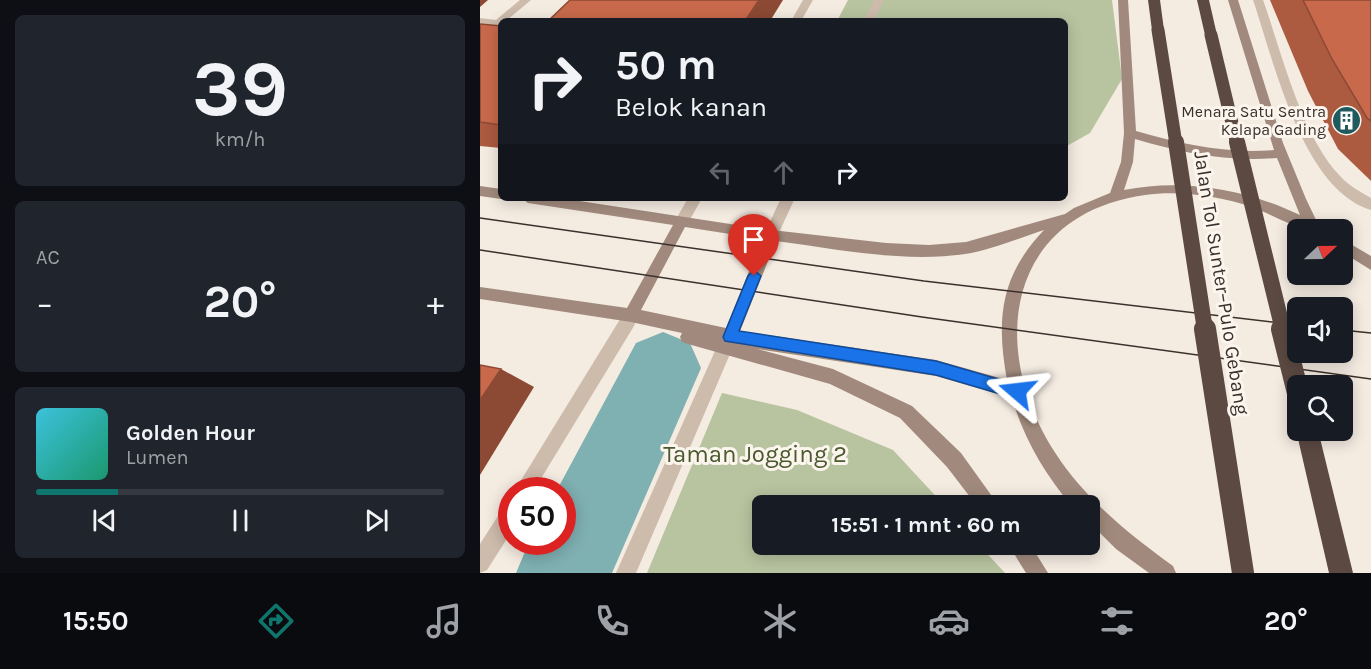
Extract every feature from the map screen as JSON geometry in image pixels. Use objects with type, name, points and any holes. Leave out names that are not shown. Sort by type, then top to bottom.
[{"type":"highway","name":"Jalan Tol Sunter–Pulo Gebang","points":[[1154,0],[1243,573]]},
{"type":"highway","name":"Jalan Tol Sunter–Pulo Gebang","points":[[1203,0],[1294,375]]},
{"type":"highway","points":[[1309,441],[1341,573]]},
{"type":"main road","points":[[1116,195],[1127,162],[1130,133],[1123,0]]},
{"type":"main road","points":[[1233,0],[1290,183],[1310,219]]},
{"type":"main road","points":[[1130,133],[1182,149],[1234,157],[1280,154]]},
{"type":"main road","points":[[548,201],[767,235],[886,249],[950,251],[1066,218],[1116,195],[1141,190],[1208,192],[1250,201],[1293,219]]},
{"type":"main road","points":[[480,191],[498,194]]},
{"type":"main road","points":[[1066,218],[1035,247],[1015,286],[1008,334],[1017,391],[1038,442],[1075,495]]},
{"type":"main road","points":[[634,318],[684,222]]},
{"type":"main road","points":[[723,339],[767,235]]},
{"type":"main road","points":[[1353,252],[1371,264]]},
{"type":"main road","points":[[480,293],[634,318],[723,339],[833,376],[906,412],[954,460],[981,495]]},
{"type":"main road","points":[[723,339],[936,368],[1017,391]]},
{"type":"main road","points":[[1100,519],[1123,542],[1161,571]]},
{"type":"main road","points":[[1026,555],[1038,573]]},
{"type":"street","points":[[505,18],[526,0]]},
{"type":"street","points":[[798,18],[808,0]]},
{"type":"street","points":[[870,18],[879,0]]},
{"type":"street","points":[[1258,0],[1297,110],[1317,155],[1337,180],[1371,205]]},
{"type":"street","points":[[480,21],[498,23]]},
{"type":"street","points":[[684,222],[694,201]]},
{"type":"street","points":[[767,235],[786,201]]},
{"type":"street","points":[[532,477],[634,318]]},
{"type":"street","points":[[626,573],[723,339]]},
{"type":"street","points":[[480,563],[498,534]]},
{"type":"green space","points":[[848,0],[1112,0],[1122,79],[1090,133],[1068,145],[1068,18],[839,18]]},
{"type":"green space","name":"Taman Jogging 2","points":[[722,393],[797,410],[893,450],[935,495],[752,495],[752,555],[988,555],[1005,573],[647,573]]},
{"type":"building","points":[[570,0],[759,0],[747,18],[551,18]]},
{"type":"building","points":[[1303,0],[1371,0],[1371,121],[1332,59]]},
{"type":"building","points":[[480,24],[498,26],[498,125],[480,122]]},
{"type":"building","points":[[480,365],[501,369],[480,400]]},
{"type":"waterway","points":[[564,573],[663,368]]},
{"type":"tram line","points":[[480,218],[924,281],[1287,324]]},
{"type":"tram line","points":[[480,250],[922,317],[1371,379]]},
{"type":"tram line","points":[[1353,331],[1371,333]]},
{"type":"place","name":"Menara Satu Sentra Kelapa Gading","points":[[1347,120]]},
{"type":"route","points":[[754,276],[730,337],[936,368],[1017,391]]}]
